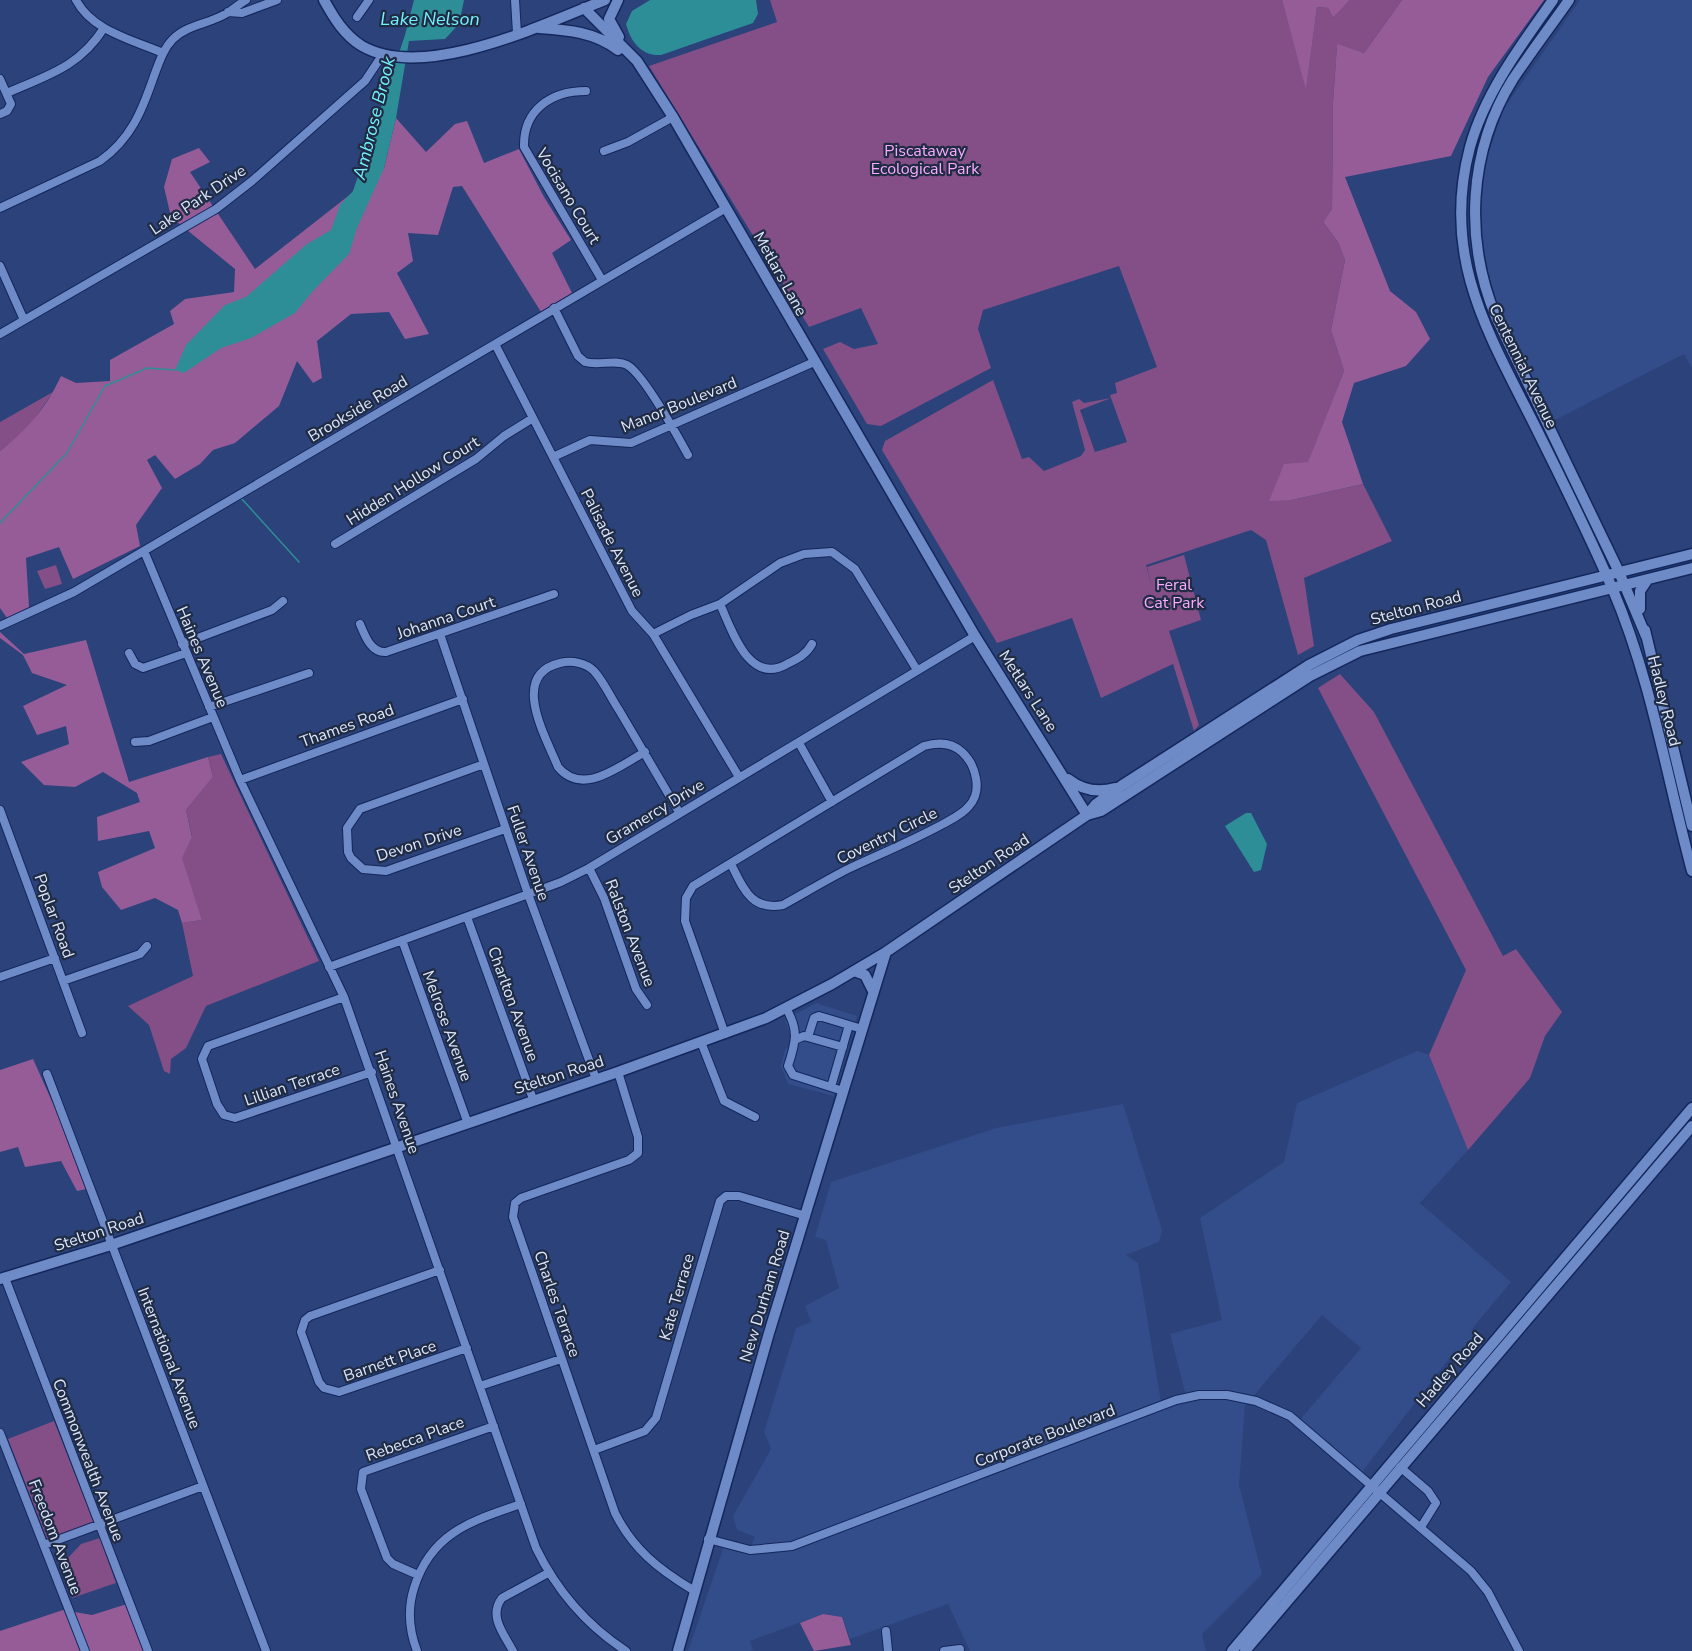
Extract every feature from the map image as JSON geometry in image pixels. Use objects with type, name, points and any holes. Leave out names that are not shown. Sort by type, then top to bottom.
[{"type":"main road","points":[[324,0],[349,35],[362,45],[387,55],[408,57],[453,54],[533,28],[581,4],[605,0]]},
{"type":"main road","points":[[618,0],[610,12],[610,22],[616,33],[635,54],[637,61]]},
{"type":"main road","name":"Centennial Avenue","points":[[1553,0],[1504,73],[1483,114],[1470,147],[1462,200],[1464,262],[1484,326],[1606,575]]},
{"type":"main road","name":"Centennial Avenue","points":[[1569,0],[1513,80],[1487,136],[1475,190],[1477,254],[1483,285],[1496,317],[1619,572]]},
{"type":"main road","name":"Metlars Lane","points":[[581,4],[637,61],[673,117],[975,636],[1087,815]]},
{"type":"main road","points":[[533,28],[585,33],[599,38],[637,61]]},
{"type":"main road","name":"Stelton Road","points":[[2,1278],[111,1245],[467,1121],[618,1072],[725,1034],[786,1008],[886,952],[1087,815],[1096,804],[1121,786],[1309,665],[1358,640],[1391,629],[1692,554]]},
{"type":"main road","name":"Stelton Road","points":[[1087,815],[1101,811],[1310,676],[1360,651],[1692,567]]},
{"type":"main road","name":"Hadley Road","points":[[1619,572],[1646,636]]},
{"type":"main road","name":"Hadley Road","points":[[1606,575],[1636,650],[1692,871]]},
{"type":"main road","name":"Hadley Road","points":[[1648,579],[1638,598],[1692,826]]},
{"type":"main road","points":[[1065,777],[1090,790],[1106,791],[1121,786]]},
{"type":"main road","name":"New Durham Road","points":[[678,1651],[708,1539],[886,952]]},
{"type":"main road","points":[[854,971],[865,975],[873,991]]},
{"type":"main road","name":"Hadley Road","points":[[1232,1651],[1376,1488],[1400,1467],[1681,1132],[1692,1108]]},
{"type":"main road","name":"Hadley Road","points":[[1245,1651],[1376,1488],[1636,1173],[1681,1132],[1692,1126]]},
{"type":"street","points":[[76,0],[83,12],[104,28],[163,53]]},
{"type":"street","points":[[0,208],[100,161],[124,141],[140,115],[163,53],[171,40],[185,29],[228,12],[246,0],[248,11]]},
{"type":"street","points":[[228,12],[248,11],[277,0]]},
{"type":"street","points":[[357,17],[369,0]]},
{"type":"street","points":[[515,0],[517,33]]},
{"type":"street","points":[[7,93],[78,60],[89,50],[104,28]]},
{"type":"street","name":"Lake Park Drive","points":[[0,334],[216,209],[252,181],[365,81],[387,55]]},
{"type":"street","points":[[0,79],[7,93],[9,108],[0,114]]},
{"type":"street","name":"Vocisano Court","points":[[586,91],[563,93],[539,106],[528,119],[524,147],[602,280]]},
{"type":"street","points":[[604,151],[628,142],[673,117]]},
{"type":"street","name":"Brookside Road","points":[[0,626],[74,592],[726,208]]},
{"type":"street","points":[[0,266],[24,320]]},
{"type":"street","points":[[554,308],[578,356],[585,362],[628,366],[672,425],[688,455]]},
{"type":"street","name":"Palisade Avenue","points":[[495,344],[632,611],[653,634],[739,777]]},
{"type":"street","name":"Manor Boulevard","points":[[553,457],[590,440],[631,443],[814,362]]},
{"type":"street","name":"Hidden Hollow Court","points":[[335,544],[476,459],[504,436],[533,418]]},
{"type":"street","name":"Haines Avenue","points":[[144,551],[240,780],[344,997],[398,1145],[536,1548],[548,1573],[569,1602],[590,1623],[626,1651]]},
{"type":"street","points":[[653,634],[720,604],[780,563],[804,554],[832,552],[855,569],[917,670]]},
{"type":"street","name":"Johanna Court","points":[[360,624],[366,638],[380,652],[440,634],[554,594]]},
{"type":"street","points":[[182,644],[273,610],[283,600]]},
{"type":"street","points":[[720,604],[743,653],[763,668],[779,669],[804,655],[812,644]]},
{"type":"street","name":"Fuller Avenue","points":[[440,634],[505,829],[596,1078]]},
{"type":"street","name":"Gramercy Drive","points":[[329,967],[528,894],[589,868],[975,636]]},
{"type":"street","points":[[129,653],[135,664],[143,668],[186,653]]},
{"type":"street","points":[[645,753],[592,780],[574,779],[564,774],[558,767],[533,700],[537,678],[549,667],[558,663],[578,662],[595,672],[645,753],[679,812]]},
{"type":"street","points":[[209,707],[309,673]]},
{"type":"street","name":"Thames Road","points":[[240,780],[463,699]]},
{"type":"street","points":[[135,742],[149,741],[213,717]]},
{"type":"street","points":[[800,743],[832,802]]},
{"type":"street","name":"Coventry Circle","points":[[725,1034],[685,921],[684,906],[693,886],[924,746],[934,743],[956,747],[964,754],[977,781],[973,800],[960,814],[906,845],[849,868],[783,904],[774,906],[754,902],[746,895],[731,864]]},
{"type":"street","name":"Devon Drive","points":[[484,764],[360,809],[347,828],[348,852],[363,869],[386,872],[505,829]]},
{"type":"street","name":"Poplar Road","points":[[0,810],[82,1033]]},
{"type":"street","name":"Ralston Avenue","points":[[589,868],[604,898],[636,989],[647,1005]]},
{"type":"street","name":"Charlton Avenue","points":[[467,917],[533,1099]]},
{"type":"street","name":"Melrose Avenue","points":[[402,940],[467,1121]]},
{"type":"street","points":[[63,981],[140,954],[147,946]]},
{"type":"street","points":[[0,977],[55,958]]},
{"type":"street","name":"Lillian Terrace","points":[[344,997],[208,1046],[202,1059],[217,1104],[224,1115],[241,1117],[372,1072]]},
{"type":"street","points":[[786,1008],[795,1023],[797,1039],[788,1066],[793,1075],[843,1091]]},
{"type":"street","points":[[808,1037],[813,1018],[819,1016],[862,1029]]},
{"type":"street","points":[[831,1087],[849,1025]]},
{"type":"street","points":[[797,1039],[808,1037],[843,1047]]},
{"type":"street","points":[[701,1042],[724,1101],[755,1118]]},
{"type":"street","name":"Charles Terrace","points":[[618,1072],[638,1137],[639,1147],[636,1156],[521,1198],[513,1209],[561,1359],[615,1513],[626,1534],[662,1572],[693,1590]]},
{"type":"street","name":"International Avenue","points":[[47,1074],[266,1651]]},
{"type":"street","name":"Kate Terrace","points":[[594,1450],[645,1431],[656,1418],[720,1201],[726,1196],[739,1196],[806,1216]]},
{"type":"street","name":"Barnett Place","points":[[440,1270],[310,1316],[305,1320],[301,1332],[319,1382],[324,1388],[339,1392],[467,1348]]},
{"type":"street","name":"Commonwealth Avenue","points":[[2,1278],[148,1651]]},
{"type":"street","points":[[480,1386],[561,1359]]},
{"type":"street","name":"Corporate Boulevard","points":[[708,1539],[750,1550],[792,1545],[1176,1400],[1198,1395],[1227,1395],[1276,1408],[1290,1416],[1421,1527],[1471,1571],[1488,1592],[1519,1651]]},
{"type":"street","name":"Rebecca Place","points":[[418,1575],[393,1564],[387,1558],[361,1489],[363,1472],[494,1426]]},
{"type":"street","name":"Freedom Avenue","points":[[0,1433],[85,1651]]},
{"type":"street","points":[[1400,1467],[1428,1491],[1436,1503],[1421,1527]]},
{"type":"street","points":[[44,1545],[203,1486]]},
{"type":"street","points":[[417,1651],[409,1624],[413,1592],[418,1575],[428,1556],[453,1533],[486,1516],[521,1504]]},
{"type":"street","points":[[513,1651],[496,1617],[498,1603],[502,1598],[548,1573]]},
{"type":"street","points":[[886,1631],[888,1651]]},
{"type":"street","points":[[944,1651],[960,1649]]},
{"type":"shaded area","points":[[1282,0],[1350,0],[1333,18],[1328,8],[1317,7],[1306,90]]},
{"type":"shaded area","points":[[1402,0],[1544,0],[1488,77],[1451,156],[1345,177],[1390,291],[1416,312],[1430,339],[1406,366],[1354,383],[1342,422],[1363,484],[1292,500],[1269,501],[1284,464],[1308,462],[1344,371],[1331,330],[1345,260],[1338,242],[1323,222],[1332,209],[1333,103],[1337,44],[1364,53]]},
{"type":"shaded area","points":[[1580,0],[1692,0],[1692,368],[1684,354],[1555,420],[1500,312],[1488,280],[1478,211],[1485,163],[1504,108]]},
{"type":"shaded area","points":[[396,118],[426,152],[455,124],[467,121],[484,163],[519,149],[544,197],[571,240],[552,253],[572,293],[541,312],[462,186],[453,187],[438,235],[408,233],[413,261],[397,273],[429,334],[405,339],[389,312],[351,314],[317,341],[322,378],[313,383],[297,361],[279,406],[235,443],[213,450],[200,464],[175,479],[155,455],[147,460],[162,488],[136,525],[140,546],[73,579],[59,547],[26,558],[29,607],[7,618],[0,608],[0,451],[35,417],[61,376],[76,383],[110,381],[110,360],[174,324],[170,311],[185,299],[234,292],[235,269],[171,217],[164,187],[172,159],[199,148],[210,162],[190,172],[255,269],[384,168]]},
{"type":"shaded area","points":[[0,632],[24,654],[86,640],[129,782],[208,757],[213,777],[186,810],[192,837],[182,858],[202,920],[182,923],[178,910],[155,898],[121,910],[102,887],[98,872],[155,848],[149,831],[98,841],[97,817],[140,802],[137,793],[103,772],[75,787],[44,785],[21,762],[69,744],[66,726],[37,735],[23,706],[67,685],[32,673],[23,655],[0,638]]},
{"type":"shaded area","points":[[816,1003],[857,1016],[834,1096],[788,1084],[781,1066],[785,1049],[793,1045],[785,1020]]},
{"type":"shaded area","points":[[1417,1051],[1429,1055],[1468,1150],[1420,1203],[1511,1282],[1472,1329],[1478,1336],[1461,1357],[1454,1352],[1359,1476],[1299,1421],[1361,1348],[1322,1315],[1245,1406],[1239,1485],[1262,1574],[1202,1634],[1206,1651],[970,1651],[948,1604],[850,1639],[842,1617],[823,1614],[750,1641],[753,1650],[688,1651],[724,1546],[749,1551],[755,1537],[737,1530],[733,1516],[771,1449],[764,1432],[796,1328],[811,1322],[805,1306],[839,1288],[826,1240],[815,1237],[831,1182],[996,1128],[1123,1104],[1162,1230],[1159,1242],[1126,1255],[1138,1263],[1162,1408],[1187,1400],[1170,1334],[1222,1320],[1200,1218],[1284,1162],[1297,1103]]},
{"type":"shaded area","points":[[33,1059],[91,1188],[77,1191],[61,1161],[25,1167],[18,1147],[0,1152],[0,1070]]},
{"type":"shaded area","points":[[127,1604],[145,1651],[0,1651],[0,1631],[63,1610],[92,1615]]},
{"type":"shaded area","points":[[823,1614],[842,1617],[851,1645],[814,1651],[800,1623]]},
{"type":"green space","points":[[770,0],[1282,0],[1306,88],[1317,7],[1328,8],[1333,18],[1350,0],[1402,0],[1364,53],[1337,45],[1333,103],[1332,209],[1323,222],[1338,242],[1345,260],[1331,330],[1344,371],[1308,463],[1269,500],[1292,500],[1363,484],[1392,541],[1304,578],[1314,646],[1298,655],[1266,540],[1251,530],[1146,565],[1152,586],[1147,567],[1184,555],[1201,620],[1169,631],[1199,725],[1194,731],[1173,664],[1101,698],[1072,618],[997,643],[882,450],[885,441],[993,380],[1022,459],[1029,457],[1044,471],[1081,456],[1085,450],[1072,402],[1079,399],[1084,403],[1111,398],[1110,395],[1117,393],[1115,383],[1157,367],[1119,266],[983,310],[978,329],[991,368],[881,426],[867,424],[823,349],[840,342],[854,349],[878,344],[861,308],[809,327],[649,66],[777,22]],"holes":[[[1111,398],[1127,442],[1095,452],[1080,410]]]},
{"type":"green space","points":[[53,392],[27,430],[0,451],[0,422]]},
{"type":"green space","points":[[56,565],[62,584],[45,589],[37,571]]},
{"type":"green space","points":[[1340,674],[1374,712],[1503,956],[1516,949],[1562,1012],[1545,1036],[1530,1078],[1468,1150],[1429,1055],[1466,970],[1318,688]]},
{"type":"green space","points":[[221,754],[319,961],[206,1006],[186,1048],[171,1059],[170,1074],[164,1071],[149,1025],[128,1006],[193,976],[182,923],[202,920],[181,858],[192,836],[186,810],[213,777],[208,757]]},
{"type":"green space","points":[[54,1421],[94,1523],[48,1541],[8,1439]]},
{"type":"green space","points":[[100,1538],[116,1583],[72,1598],[66,1583],[67,1559],[81,1544]]},
{"type":"water","name":"Lake Nelson","points":[[414,0],[464,0],[459,24],[445,39],[409,41],[396,118],[384,168],[357,228],[349,254],[295,313],[251,338],[221,348],[184,373],[175,370],[186,345],[225,305],[246,297],[307,244],[331,230],[340,205],[353,191],[405,35]]},
{"type":"water","points":[[650,0],[756,0],[758,14],[753,23],[661,55],[654,55],[638,47],[626,24],[632,11]]},
{"type":"water","points":[[1246,813],[1251,813],[1267,844],[1261,870],[1254,872],[1225,826]]},
{"type":"waterway","name":"Ambrose Brook","points":[[0,523],[67,453],[105,386],[147,368],[175,370]]},
{"type":"waterway","points":[[241,498],[299,562]]},
{"type":"park label","name":"Piscataway Ecological Park","points":[[925,160]]},
{"type":"park label","name":"Feral Cat Park","points":[[1174,594]]}]
